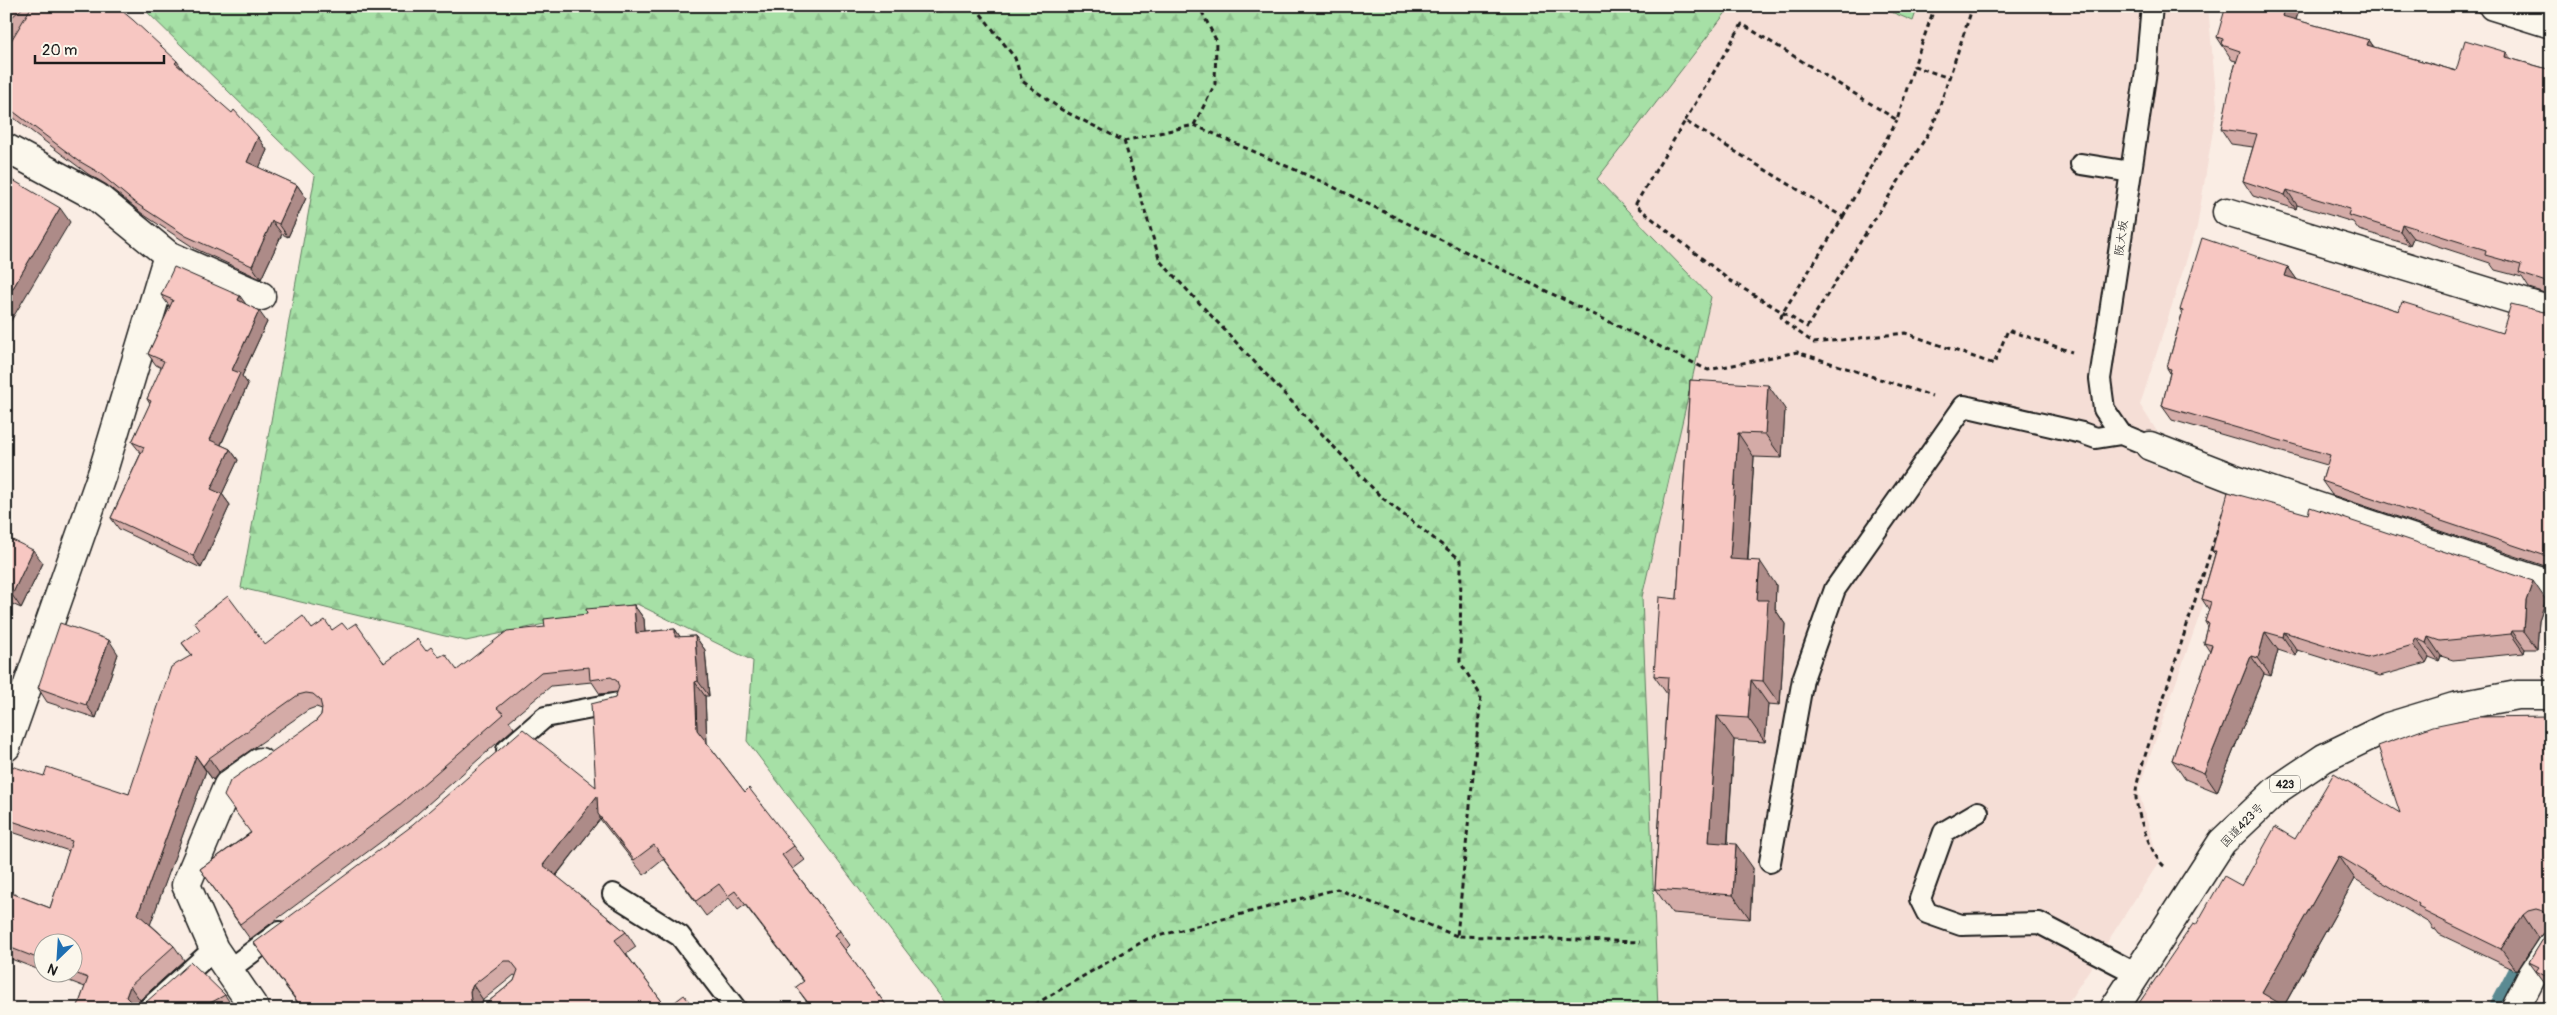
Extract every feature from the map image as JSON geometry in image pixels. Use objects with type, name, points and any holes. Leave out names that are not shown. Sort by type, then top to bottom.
[{"type":"main road","points":[[2493,6],[2551,24]]},
{"type":"main road","points":[[6,148],[97,197],[168,255],[261,296]]},
{"type":"main road","points":[[2227,212],[2551,311]]},
{"type":"main road","points":[[6,747],[102,474],[168,255]]},
{"type":"main road","points":[[2150,446],[2235,479],[2551,585]]},
{"type":"main road","name":"国道423号","points":[[2114,1009],[2222,842],[2285,784],[2324,758],[2388,727],[2454,707],[2517,694],[2551,695]]},
{"type":"main road","points":[[255,1009],[221,960],[186,885],[228,785],[284,746]]},
{"type":"main road","points":[[2516,1009],[2533,974],[2551,947]]},
{"type":"lane","name":"阪大坂","points":[[2121,434],[2104,409],[2100,379],[2146,71],[2152,6]]},
{"type":"lane","points":[[2081,164],[2131,172]]},
{"type":"lane","points":[[1770,862],[1803,679],[1835,589],[1964,406],[2082,433],[2096,438],[2121,434],[2150,446]]},
{"type":"lane","points":[[495,761],[545,717],[618,703]]},
{"type":"lane","points":[[1978,812],[1944,832],[1920,899],[1927,913],[1960,925],[2039,924],[2137,974]]},
{"type":"lane","points":[[613,894],[680,936],[736,1009]]},
{"type":"lane","points":[[148,1009],[221,960],[298,918]]},
{"type":"path","points":[[867,6],[875,9],[931,11],[977,9],[983,6]]},
{"type":"path","points":[[1194,125],[1214,84],[1215,66],[1216,40],[1199,6]]},
{"type":"path","points":[[1935,6],[1897,120],[1843,217],[1781,316],[1786,324],[1814,343],[1906,333],[1994,364],[2008,330],[2103,363]]},
{"type":"path","points":[[1897,120],[1742,24],[1634,205],[1729,280],[1807,326],[1933,126],[1973,6]]},
{"type":"path","points":[[977,9],[1015,58],[1022,81],[1062,110],[1124,141],[1194,125],[1328,184],[1708,370],[1797,352],[1964,406]]},
{"type":"path","points":[[1914,66],[1949,78]]},
{"type":"path","points":[[1685,121],[1843,217]]},
{"type":"path","points":[[1124,141],[1160,261],[1380,496],[1460,560],[1460,662],[1481,696],[1457,936]]},
{"type":"path","points":[[2169,870],[2159,862],[2149,842],[2136,795],[2144,759],[2215,534],[2235,479]]},
{"type":"path","points":[[1027,1009],[1146,939],[1337,889],[1457,936],[1640,942]]},
{"type":"shaded area","points":[[141,6],[2208,6],[2217,106],[2197,227],[2140,405],[2156,430],[2144,461],[2241,498],[2138,790],[2159,862],[2064,1009],[950,1009],[747,741],[753,661],[637,604],[466,641],[241,588],[315,176]]},
{"type":"green space","points":[[141,6],[1731,6],[1597,179],[1711,297],[1642,597],[1658,1009],[950,1009],[747,741],[753,661],[637,604],[466,641],[241,588],[315,176]]},
{"type":"green space","points":[[1877,6],[1918,6],[1913,21]]},
{"type":"building","points":[[6,6],[25,6],[6,22]]},
{"type":"building","points":[[32,6],[116,6],[177,61],[175,63],[232,113],[234,110],[258,137],[247,162],[297,185],[279,224],[272,221],[252,266],[186,236],[134,202],[98,172],[79,161],[6,106],[6,49]]},
{"type":"building","points":[[2226,6],[2285,6],[2282,16],[2369,40],[2367,45],[2456,71],[2465,40],[2506,52],[2505,57],[2551,70],[2551,285],[2519,273],[2521,265],[2485,255],[2486,250],[2402,224],[2400,231],[2348,215],[2350,209],[2287,190],[2285,195],[2243,181],[2257,134],[2221,129],[2233,72],[2240,51],[2222,45],[2223,39],[2217,37]]},
{"type":"building","points":[[6,176],[60,208],[6,300]]},
{"type":"building","points":[[2202,238],[2288,267],[2285,276],[2399,311],[2402,302],[2502,333],[2511,304],[2544,312],[2551,308],[2551,544],[2546,556],[2322,481],[2330,455],[2162,406],[2171,369],[2167,368],[2183,311],[2180,310]]},
{"type":"building","points":[[174,267],[240,296],[238,300],[259,311],[232,370],[240,373],[210,440],[230,449],[211,489],[222,494],[193,556],[111,518],[144,447],[132,442],[151,401],[147,399],[164,361],[148,354],[173,300],[161,295]]},
{"type":"building","points":[[1690,380],[1768,385],[1765,434],[1738,433],[1730,559],[1760,561],[1757,600],[1768,600],[1763,681],[1751,680],[1748,718],[1717,716],[1709,842],[1736,844],[1733,895],[1655,889],[1668,677],[1654,676],[1659,597],[1677,599]]},
{"type":"building","points":[[2228,492],[2308,514],[2310,507],[2533,581],[2526,601],[2524,631],[2440,641],[2428,637],[2426,643],[2416,638],[2413,645],[2367,658],[2284,632],[2283,637],[2265,632],[2258,658],[2251,656],[2204,773],[2172,760],[2212,645],[2204,643],[2209,623],[2205,622],[2211,602],[2202,599],[2216,551],[2212,551]]},
{"type":"building","points":[[6,537],[33,550],[12,595],[6,592]]},
{"type":"building","points":[[228,596],[265,645],[303,616],[312,629],[325,620],[332,630],[342,623],[347,629],[356,623],[384,663],[417,639],[426,651],[431,647],[439,657],[445,654],[457,670],[507,631],[545,627],[544,619],[587,614],[586,609],[634,605],[636,633],[675,629],[675,637],[695,636],[698,681],[695,682],[697,730],[745,792],[749,788],[794,846],[782,855],[840,931],[834,935],[889,1009],[813,1009],[796,987],[804,981],[735,891],[728,896],[719,884],[696,901],[654,845],[634,860],[598,814],[597,796],[543,865],[626,932],[615,940],[667,1008],[684,995],[695,1009],[303,1009],[254,943],[413,825],[523,729],[596,787],[591,704],[615,698],[619,687],[617,681],[611,677],[590,680],[589,667],[541,672],[497,708],[504,714],[398,806],[240,924],[200,869],[251,833],[224,796],[230,781],[316,721],[321,715],[320,700],[313,694],[298,695],[209,758],[203,766],[196,756],[138,914],[174,946],[130,986],[126,997],[135,1006],[145,1003],[191,962],[225,995],[202,1009],[77,1009],[88,978],[82,976],[82,932],[32,932],[32,956],[6,946],[6,891],[50,908],[72,841],[6,819],[6,780],[11,766],[44,776],[47,767],[129,794],[171,667],[192,655],[182,643],[200,630],[194,622]],"holes":[[[504,961],[511,961],[518,970],[514,981],[483,1006],[471,1002],[470,991],[473,985]]]},
{"type":"building","points":[[60,623],[109,640],[86,705],[38,688]]},
{"type":"building","points":[[2551,716],[2551,926],[2549,917],[2543,911],[2536,909],[2528,911],[2523,915],[2501,949],[2423,911],[2424,909],[2418,906],[2419,904],[2339,856],[2262,993],[2289,1009],[2135,1009],[2193,924],[2196,925],[2224,876],[2242,886],[2275,827],[2295,839],[2334,773],[2400,813],[2378,746],[2433,726],[2477,717]]},
{"type":"building","points":[[2551,926],[2551,979],[2536,971],[2539,967],[2529,962]]},
{"type":"waterway","points":[[2494,1009],[2522,956]]}]
